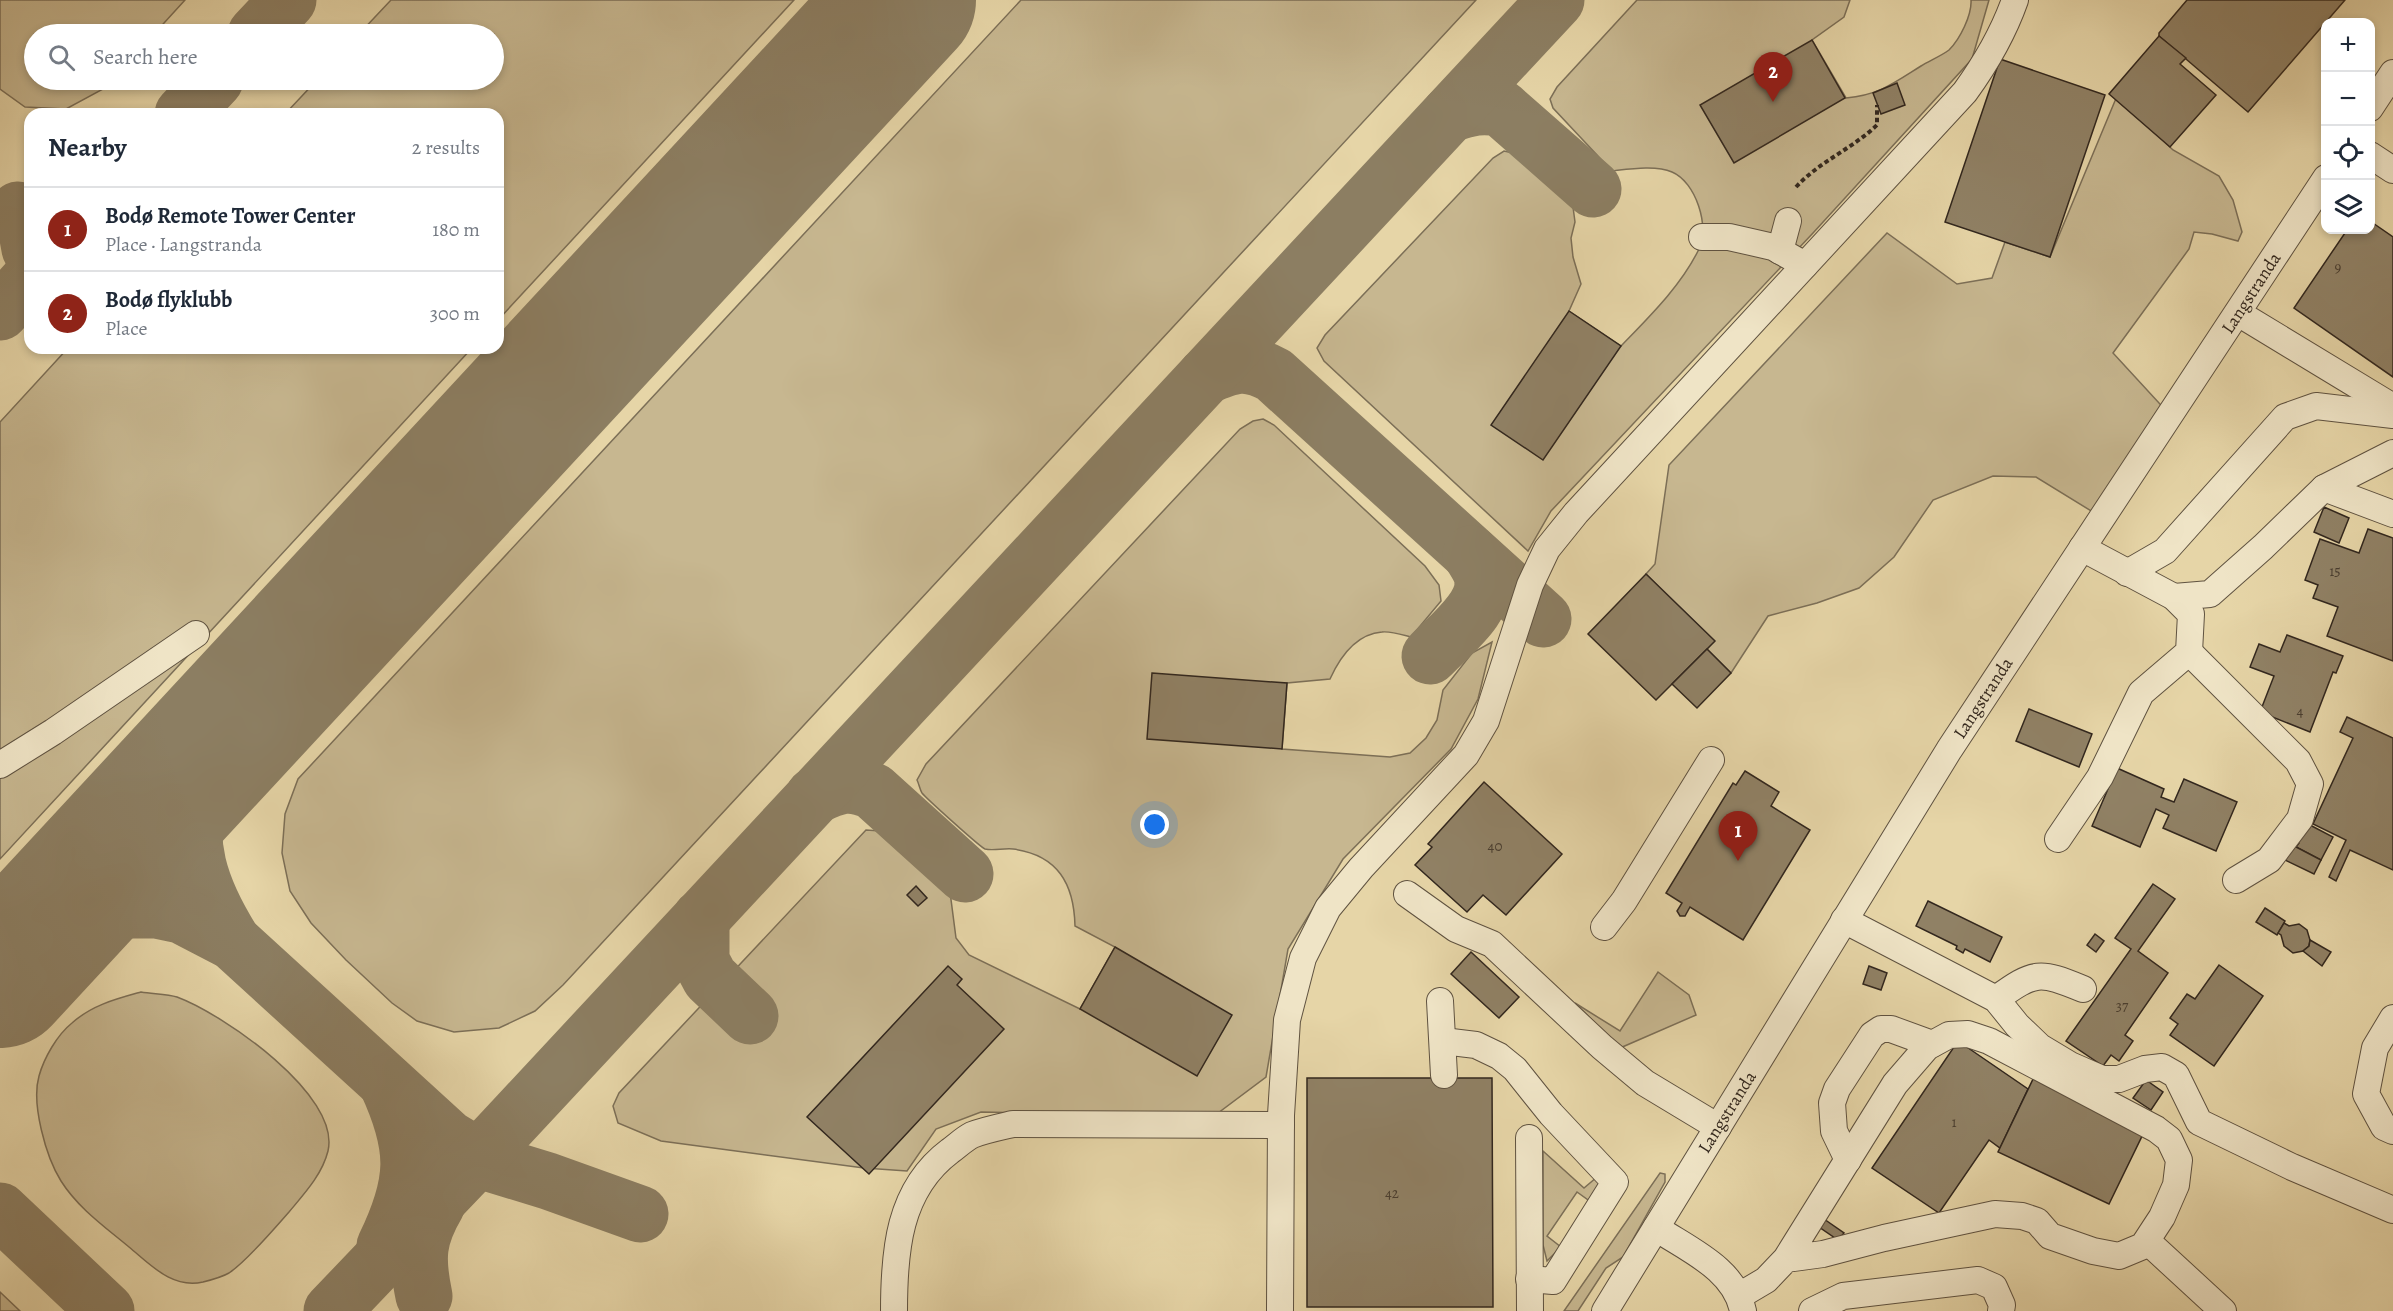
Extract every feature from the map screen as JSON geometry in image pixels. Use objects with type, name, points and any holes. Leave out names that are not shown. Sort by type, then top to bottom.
[{"type":"street","points":[[1280,1311],[1281,1125],[1287,1020],[1303,958],[1328,908],[1360,868],[1466,755],[1486,721],[1530,585],[1547,549],[1576,513],[1965,92],[1982,69],[2006,25],[2012,1]]},
{"type":"street","points":[[2375,100],[2393,73]]},
{"type":"street","points":[[2375,158],[2393,170]]},
{"type":"street","name":"Langstranda","points":[[1605,1311],[1949,750],[2324,180]]},
{"type":"street","points":[[1780,251],[1788,221]]},
{"type":"street","points":[[1702,237],[1729,237],[1773,247],[1805,265]]},
{"type":"street","points":[[2238,313],[2393,407]]},
{"type":"street","points":[[2127,573],[2165,551],[2284,417],[2316,406],[2393,415]]},
{"type":"street","points":[[2174,597],[2210,594],[2324,488],[2393,453]]},
{"type":"street","points":[[2324,488],[2393,514]]},
{"type":"street","points":[[2058,839],[2100,777],[2141,693],[2189,652],[2191,614],[2174,597],[2082,548]]},
{"type":"street","points":[[0,765],[53,732],[196,634]]},
{"type":"street","points":[[2189,652],[2298,760],[2310,784],[2300,819],[2269,860],[2236,880]]},
{"type":"street","points":[[1604,927],[1624,901],[1710,760]]},
{"type":"street","points":[[1407,894],[1456,929],[1492,944],[1602,1047],[1645,1083],[1718,1127]]},
{"type":"street","points":[[1844,920],[1996,999],[2017,1025],[2040,1047],[2070,1065],[2110,1079],[2119,1079],[2145,1069],[2162,1067],[2176,1075],[2199,1122],[2292,1167],[2393,1210]]},
{"type":"street","points":[[1996,999],[2022,980],[2037,975],[2056,978],[2083,989]]},
{"type":"street","points":[[1440,1001],[1444,1075]]},
{"type":"street","points":[[2393,1018],[2375,1048],[2366,1094],[2384,1127],[2393,1131]]},
{"type":"street","points":[[1848,1160],[1834,1131],[1832,1103],[1837,1089],[1872,1035],[1881,1029],[1891,1029],[1932,1044]]},
{"type":"street","points":[[1656,1228],[1722,1272],[1741,1304],[1786,1259],[1895,1084],[1927,1047],[1949,1035],[1968,1034],[1989,1041],[2156,1129],[2169,1139],[2179,1160],[2176,1185],[2162,1217],[2143,1246],[2119,1256],[2092,1251],[2050,1236],[2037,1221],[2022,1216],[1995,1214],[1823,1254],[1786,1259]]},
{"type":"street","points":[[1443,1041],[1476,1045],[1499,1056],[1515,1069],[1551,1114],[1615,1182],[1553,1281],[1529,1280]]},
{"type":"street","points":[[894,1311],[894,1265],[900,1229],[912,1198],[937,1161],[971,1136],[1013,1124],[1281,1125]]},
{"type":"street","points":[[1529,1138],[1530,1311]]},
{"type":"street","points":[[2146,1241],[2223,1311]]},
{"type":"street","points":[[1812,1311],[1843,1296],[1978,1280],[1994,1287],[2002,1305],[2001,1311]]},
{"type":"path","points":[[1796,187],[1808,174],[1862,139],[1877,125],[1877,105]]},
{"type":"shaded area","points":[[0,0],[185,0],[163,24],[24,24],[24,90],[101,90],[68,108],[46,108],[25,107],[0,89]]},
{"type":"shaded area","points":[[391,0],[794,0],[504,314],[504,108],[291,108],[308,90],[504,90],[504,24],[368,24]]},
{"type":"shaded area","points":[[1021,0],[1476,0],[563,985],[535,1011],[499,1028],[454,1032],[417,1021],[392,1003],[346,960],[311,923],[290,891],[282,853],[285,814],[298,779]]},
{"type":"shaded area","points":[[1637,0],[1850,0],[1844,17],[1812,40],[1846,98],[1868,94],[1886,87],[1949,50],[1961,33],[1970,13],[1971,0],[1989,0],[1972,59],[1813,233],[1551,511],[1528,551],[1324,361],[1317,348],[1325,335],[1493,158],[1504,151],[1513,153],[1573,207],[1575,222],[1571,238],[1573,257],[1581,284],[1569,311],[1621,346],[1653,312],[1683,276],[1699,249],[1702,240],[1702,218],[1694,195],[1681,177],[1666,170],[1643,168],[1612,171],[1553,108],[1550,99],[1557,87]]},
{"type":"shaded area","points":[[2117,96],[2173,150],[2219,176],[2233,200],[2242,232],[2238,241],[2194,232],[2189,249],[2113,353],[2171,416],[2101,517],[2036,477],[1993,476],[1933,500],[1894,557],[1859,588],[1817,603],[1768,616],[1731,673],[1707,649],[1714,641],[1646,574],[1655,564],[1669,465],[1887,233],[1957,284],[1992,278],[2005,242],[2050,257]]},
{"type":"shaded area","points":[[62,354],[466,354],[0,859],[0,422]]},
{"type":"shaded area","points":[[1263,419],[1274,425],[1425,566],[1439,585],[1441,601],[1411,637],[1382,632],[1364,637],[1344,655],[1330,679],[1287,683],[1282,749],[1390,757],[1410,753],[1426,738],[1437,720],[1443,690],[1472,653],[1492,642],[1478,699],[1451,749],[1343,859],[1288,949],[1266,1077],[1214,1116],[981,1112],[936,1129],[907,1171],[864,1168],[661,1141],[618,1123],[613,1106],[619,1093],[866,830],[881,831],[950,892],[956,938],[969,955],[1080,1009],[1115,947],[1075,926],[1074,911],[1067,885],[1052,865],[1029,852],[1013,849],[985,849],[921,792],[917,780],[926,764],[1240,429],[1253,421]]},
{"type":"shaded area","points":[[1658,972],[1689,995],[1696,1015],[1620,1048],[1575,1003],[1620,1031]]},
{"type":"shaded area","points":[[141,992],[177,997],[222,1020],[248,1038],[275,1059],[298,1082],[316,1106],[327,1129],[328,1151],[325,1160],[312,1184],[301,1198],[236,1268],[223,1276],[203,1282],[181,1282],[163,1274],[101,1224],[61,1181],[55,1171],[41,1130],[37,1101],[39,1076],[56,1040],[66,1028],[88,1012],[105,1003]]},
{"type":"shaded area","points":[[1543,1151],[1584,1188],[1597,1177],[1606,1188],[1591,1202],[1577,1192],[1547,1236],[1561,1247],[1547,1261],[1543,1245]]},
{"type":"shaded area","points":[[1660,1173],[1665,1174],[1665,1182],[1623,1257],[1606,1268],[1578,1311],[1564,1311]]},
{"type":"shaded area","points":[[0,1292],[20,1311],[0,1311]]},
{"type":"building","points":[[2187,0],[2345,0],[2329,18],[2321,18],[2321,28],[2248,112],[2159,36],[2159,33]]},
{"type":"building","points":[[2159,36],[2186,58],[2180,64],[2216,95],[2170,147],[2109,94]]},
{"type":"building","points":[[1812,40],[1845,98],[1734,163],[1700,105]]},
{"type":"building","points":[[2000,59],[2105,95],[2050,257],[1945,222]]},
{"type":"building","points":[[1897,83],[1905,105],[1881,114],[1873,93]]},
{"type":"building","points":[[2375,224],[2393,237],[2393,377],[2294,308],[2344,234],[2375,234]]},
{"type":"building","points":[[1569,311],[1621,346],[1543,460],[1491,425]]},
{"type":"building","points":[[2324,507],[2349,518],[2339,543],[2314,532]]},
{"type":"building","points":[[2368,529],[2393,538],[2393,661],[2327,636],[2338,607],[2313,598],[2318,585],[2305,580],[2320,539],[2359,553]]},
{"type":"building","points":[[1646,574],[1715,641],[1656,700],[1588,634]]},
{"type":"building","points":[[2287,635],[2343,656],[2336,673],[2333,672],[2310,732],[2260,712],[2274,676],[2250,667],[2259,644],[2280,652]]},
{"type":"building","points":[[1707,649],[1731,673],[1697,708],[1672,684]]},
{"type":"building","points":[[1152,673],[1287,683],[1282,749],[1147,739]]},
{"type":"building","points":[[2029,709],[2092,734],[2079,767],[2016,741]]},
{"type":"building","points":[[2347,717],[2393,738],[2393,870],[2350,850],[2336,881],[2329,877],[2346,840],[2313,824],[2353,738],[2340,732]]},
{"type":"building","points":[[2117,768],[2164,789],[2161,797],[2174,802],[2184,779],[2237,802],[2216,851],[2163,828],[2169,815],[2156,809],[2140,847],[2092,826]]},
{"type":"building","points":[[1745,771],[1779,792],[1771,806],[1810,830],[1743,940],[1690,907],[1685,916],[1680,916],[1677,911],[1682,903],[1666,893],[1733,783],[1736,785]]},
{"type":"building","points":[[1484,782],[1562,854],[1506,915],[1483,895],[1467,912],[1415,865],[1432,847],[1428,844]]},
{"type":"building","points":[[2308,824],[2333,837],[2321,860],[2296,847]]},
{"type":"building","points":[[2295,841],[2299,843],[2296,847],[2321,860],[2314,874],[2285,860]]},
{"type":"building","points":[[2153,884],[2175,899],[2138,951],[2168,973],[2125,1035],[2133,1041],[2119,1061],[2111,1055],[2103,1066],[2066,1041],[2131,949],[2115,938]]},
{"type":"building","points":[[916,886],[927,898],[918,906],[907,895]]},
{"type":"building","points":[[1928,901],[2002,937],[1990,962],[1965,949],[1963,953],[1956,949],[1957,946],[1916,926]]},
{"type":"building","points":[[2265,908],[2285,921],[2277,935],[2256,922]]},
{"type":"building","points":[[2284,923],[2289,926],[2299,924],[2307,930],[2309,946],[2303,951],[2293,953],[2284,946],[2281,935],[2278,933]]},
{"type":"building","points":[[2095,934],[2104,941],[2096,952],[2087,945]]},
{"type":"building","points":[[2310,940],[2331,952],[2322,966],[2303,951],[2309,946]]},
{"type":"building","points":[[1115,947],[1232,1015],[1197,1076],[1080,1009]]},
{"type":"building","points":[[1471,952],[1519,997],[1499,1018],[1451,974]]},
{"type":"building","points":[[2219,965],[2263,996],[2214,1066],[2170,1035],[2178,1024],[2170,1018],[2187,994],[2195,999]]},
{"type":"building","points":[[948,966],[962,979],[957,985],[1004,1029],[869,1174],[807,1117]]},
{"type":"building","points":[[1869,966],[1887,973],[1881,990],[1863,984]]},
{"type":"building","points":[[1958,1041],[2028,1089],[2000,1148],[1989,1140],[1939,1213],[1872,1168]]},
{"type":"building","points":[[2034,1077],[2145,1130],[2109,1204],[1998,1152]]},
{"type":"building","points":[[1307,1078],[1492,1078],[1493,1307],[1307,1307]]},
{"type":"building","points":[[2146,1080],[2163,1092],[2151,1110],[2133,1098]]},
{"type":"building","points":[[1824,1219],[1844,1233],[1838,1240],[1819,1227]]},
{"type":"taxiway","points":[[265,24],[288,0]]},
{"type":"taxiway","points":[[332,1311],[478,1158],[1556,0]]},
{"type":"taxiway","points":[[189,108],[206,90]]},
{"type":"taxiway","points":[[1450,114],[1476,107],[1502,109],[1593,189]]},
{"type":"taxiway","points":[[18,210],[24,223]]},
{"type":"taxiway","points":[[0,312],[24,286]]},
{"type":"taxiway","points":[[1206,376],[1240,365],[1256,367],[1274,375],[1543,619]]},
{"type":"taxiway","points":[[1430,656],[1466,620],[1480,598],[1483,587],[1482,575],[1471,554]]},
{"type":"taxiway","points":[[222,737],[205,774],[197,802],[194,844],[204,884],[233,942]]},
{"type":"taxiway","points":[[814,796],[830,789],[849,785],[873,791],[965,874]]},
{"type":"taxiway","points":[[25,950],[55,933],[101,913],[157,910],[181,915],[233,942],[449,1139],[489,1163],[548,1181],[640,1214]]},
{"type":"taxiway","points":[[701,918],[701,961],[710,978],[750,1016]]},
{"type":"taxiway","points":[[385,1246],[403,1203],[409,1165],[404,1127],[387,1083]]},
{"type":"taxiway","points":[[424,1296],[419,1259],[420,1248],[425,1227],[437,1204]]},
{"type":"taxiway","points":[[0,1211],[106,1311]]},
{"type":"runway","points":[[0,977],[905,0]]},
{"type":"place","name":"Bodø flyklubb","points":[[1773,102]]},
{"type":"place","name":"Bodø Remote Tower Center","points":[[1738,861]]}]
